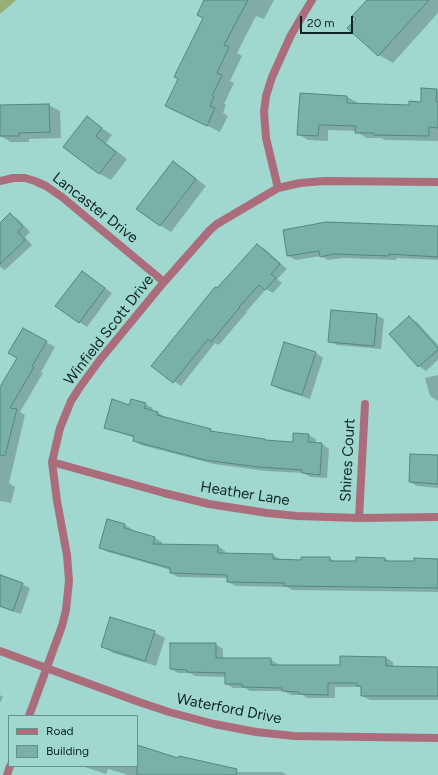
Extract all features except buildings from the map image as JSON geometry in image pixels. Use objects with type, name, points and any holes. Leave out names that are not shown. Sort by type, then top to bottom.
[{"type":"street","points":[[278,188],[264,125],[266,96],[272,77],[291,35],[312,0]]},
{"type":"street","name":"Lancaster Drive","points":[[0,181],[13,178],[25,178],[46,186],[62,197],[164,282]]},
{"type":"street","name":"Winfield Scott Drive","points":[[29,715],[62,626],[66,610],[69,581],[67,555],[57,501],[52,462],[65,414],[80,387],[164,282],[210,230],[217,224],[278,188],[300,183],[324,181],[438,182]]},
{"type":"street","name":"Shires Court","points":[[359,518],[365,404]]},
{"type":"street","name":"Heather Lane","points":[[52,462],[209,504],[267,513],[297,516],[359,518],[438,517]]},
{"type":"street","name":"Waterford Drive","points":[[0,652],[169,712],[214,724],[294,736],[438,738]]},
{"type":"green space","points":[[0,0],[16,0],[0,14]]}]
